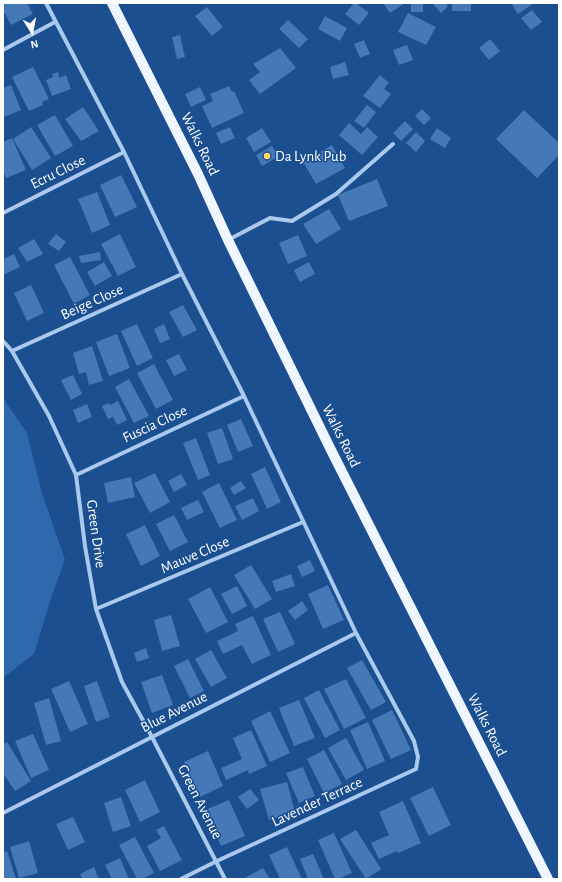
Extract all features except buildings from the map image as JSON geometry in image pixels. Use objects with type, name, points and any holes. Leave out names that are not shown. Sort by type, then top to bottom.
[{"type":"main road","name":"Walks Road","points":[[112,3],[198,174],[228,240],[334,457],[548,879]]},
{"type":"street","points":[[46,3],[124,152],[182,274],[244,396],[356,633]]},
{"type":"street","points":[[3,50],[55,22]]},
{"type":"street","points":[[228,240],[270,218],[292,221],[336,194],[393,144]]},
{"type":"street","name":"Ecru Close","points":[[3,213],[124,152]]},
{"type":"street","name":"Beige Close","points":[[12,351],[182,274]]},
{"type":"street","name":"Green Drive","points":[[3,341],[12,351],[49,416],[76,475],[85,546],[96,609],[122,682],[152,737]]},
{"type":"street","name":"Fuscia Close","points":[[76,475],[244,396]]},
{"type":"street","name":"Mauve Close","points":[[96,609],[303,522]]},
{"type":"street","name":"Blue Avenue","points":[[3,813],[356,633]]},
{"type":"street","name":"Lavender Terrace","points":[[217,861],[416,769],[418,757],[414,742],[356,633]]},
{"type":"street","name":"Green Avenue","points":[[152,737],[225,879]]},
{"type":"street","points":[[181,879],[217,861]]},
{"type":"shaded area","points":[[3,398],[27,433],[42,493],[65,560],[52,595],[34,654],[3,678]]},
{"type":"place","name":"Da Lynk Pub","points":[[267,156]]}]
